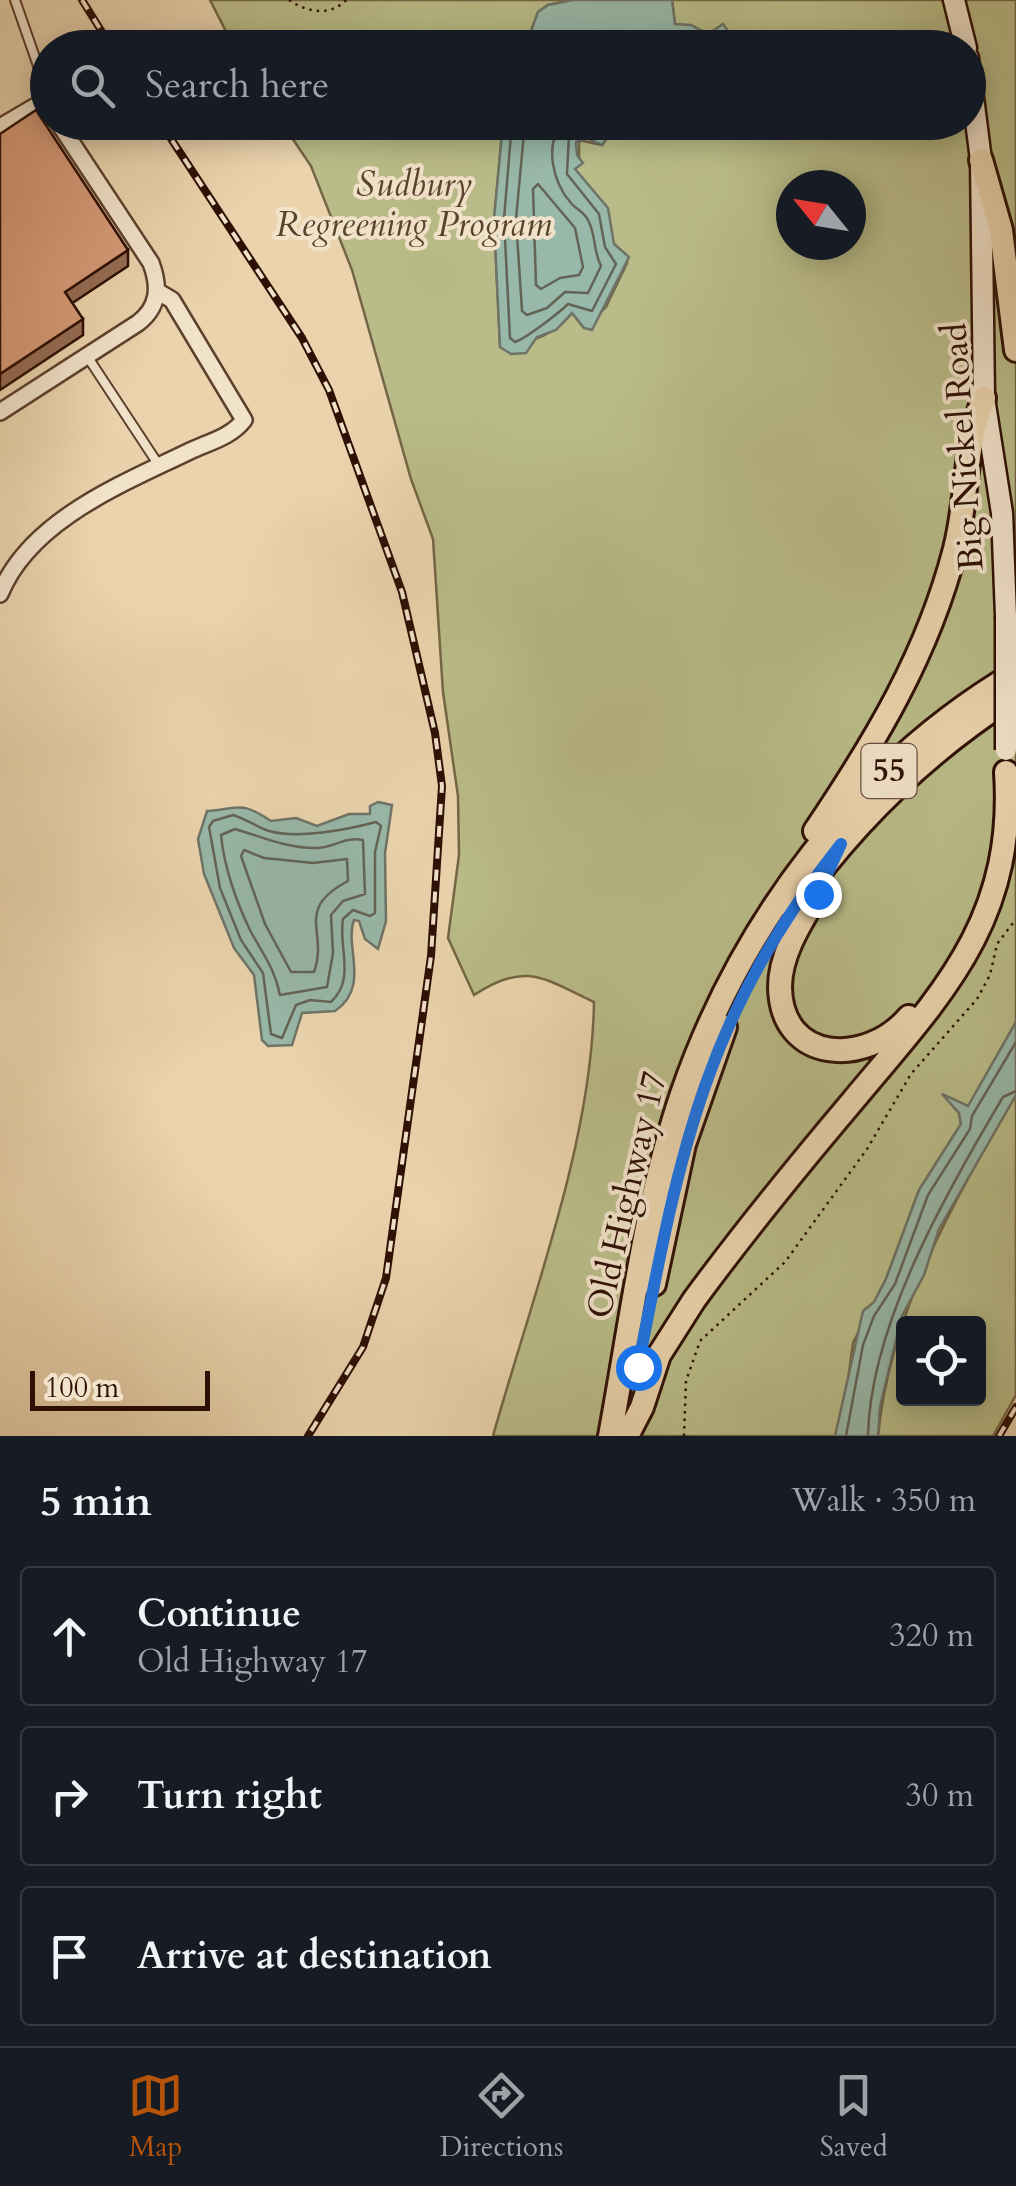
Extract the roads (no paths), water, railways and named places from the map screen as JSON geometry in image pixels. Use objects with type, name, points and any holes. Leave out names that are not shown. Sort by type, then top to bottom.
[{"type":"main road","points":[[954,0],[962,30]]},
{"type":"main road","name":"Big Nickel Road","points":[[978,140],[984,398],[1002,513],[1006,761]]},
{"type":"main road","points":[[981,160],[1000,230],[1016,350]]},
{"type":"main road","points":[[785,893],[791,867],[889,717],[931,625],[957,539],[973,424],[984,398]]},
{"type":"main road","name":"Old Highway 17","points":[[610,1436],[649,1225],[682,1096],[721,1003],[785,893],[831,830],[884,774],[1016,674]]},
{"type":"main road","name":"Old Highway 17","points":[[626,1436],[672,1194],[710,1067],[767,947],[862,820],[938,749],[1016,694]]},
{"type":"main road","points":[[841,844],[829,877],[791,941],[780,984],[785,1009],[806,1038],[850,1052],[877,1045],[902,1024],[954,954],[991,866],[1006,761]]},
{"type":"main road","points":[[626,1436],[642,1408],[659,1355],[694,1300],[963,968],[1004,869],[1012,819],[1006,761]]},
{"type":"street","points":[[0,127],[30,110]]},
{"type":"street","points":[[0,412],[144,318],[157,290],[151,263],[70,140]]},
{"type":"street","points":[[0,594],[13,564],[36,541],[160,467],[227,435],[244,420],[172,300],[157,290]]},
{"type":"lane","points":[[15,0],[30,43]]},
{"type":"lane","points":[[87,356],[160,467]]},
{"type":"water","points":[[573,0],[672,0],[675,24],[700,30],[531,30],[538,12],[548,5]]},
{"type":"water","points":[[501,140],[581,140],[576,142],[577,155],[583,163],[575,169],[608,208],[614,244],[629,257],[592,330],[584,328],[572,313],[556,330],[537,337],[526,353],[511,354],[500,347],[494,219]]},
{"type":"water","points":[[378,802],[392,805],[385,853],[386,921],[378,949],[365,939],[359,921],[354,920],[354,978],[346,1001],[335,1011],[302,1013],[292,1045],[268,1046],[262,1040],[254,975],[234,948],[204,874],[198,839],[207,811],[246,808],[271,821],[296,818],[317,826],[349,814],[370,814],[370,806]]},
{"type":"water","points":[[1016,1022],[1016,1095],[939,1229],[924,1275],[902,1316],[896,1316],[896,1341],[880,1407],[878,1436],[835,1436],[863,1311],[874,1302],[886,1279],[919,1190],[961,1124],[959,1113],[942,1094],[968,1106]]},
{"type":"railway","points":[[82,0],[101,30]]},
{"type":"railway","points":[[172,140],[302,338],[329,390],[402,592],[435,733],[442,786],[431,956],[386,1278],[363,1347],[308,1436]]},
{"type":"railway","points":[[999,1436],[1016,1407]]},
{"type":"park label","name":"Sudbury Regreening Program","points":[[414,205]]}]
